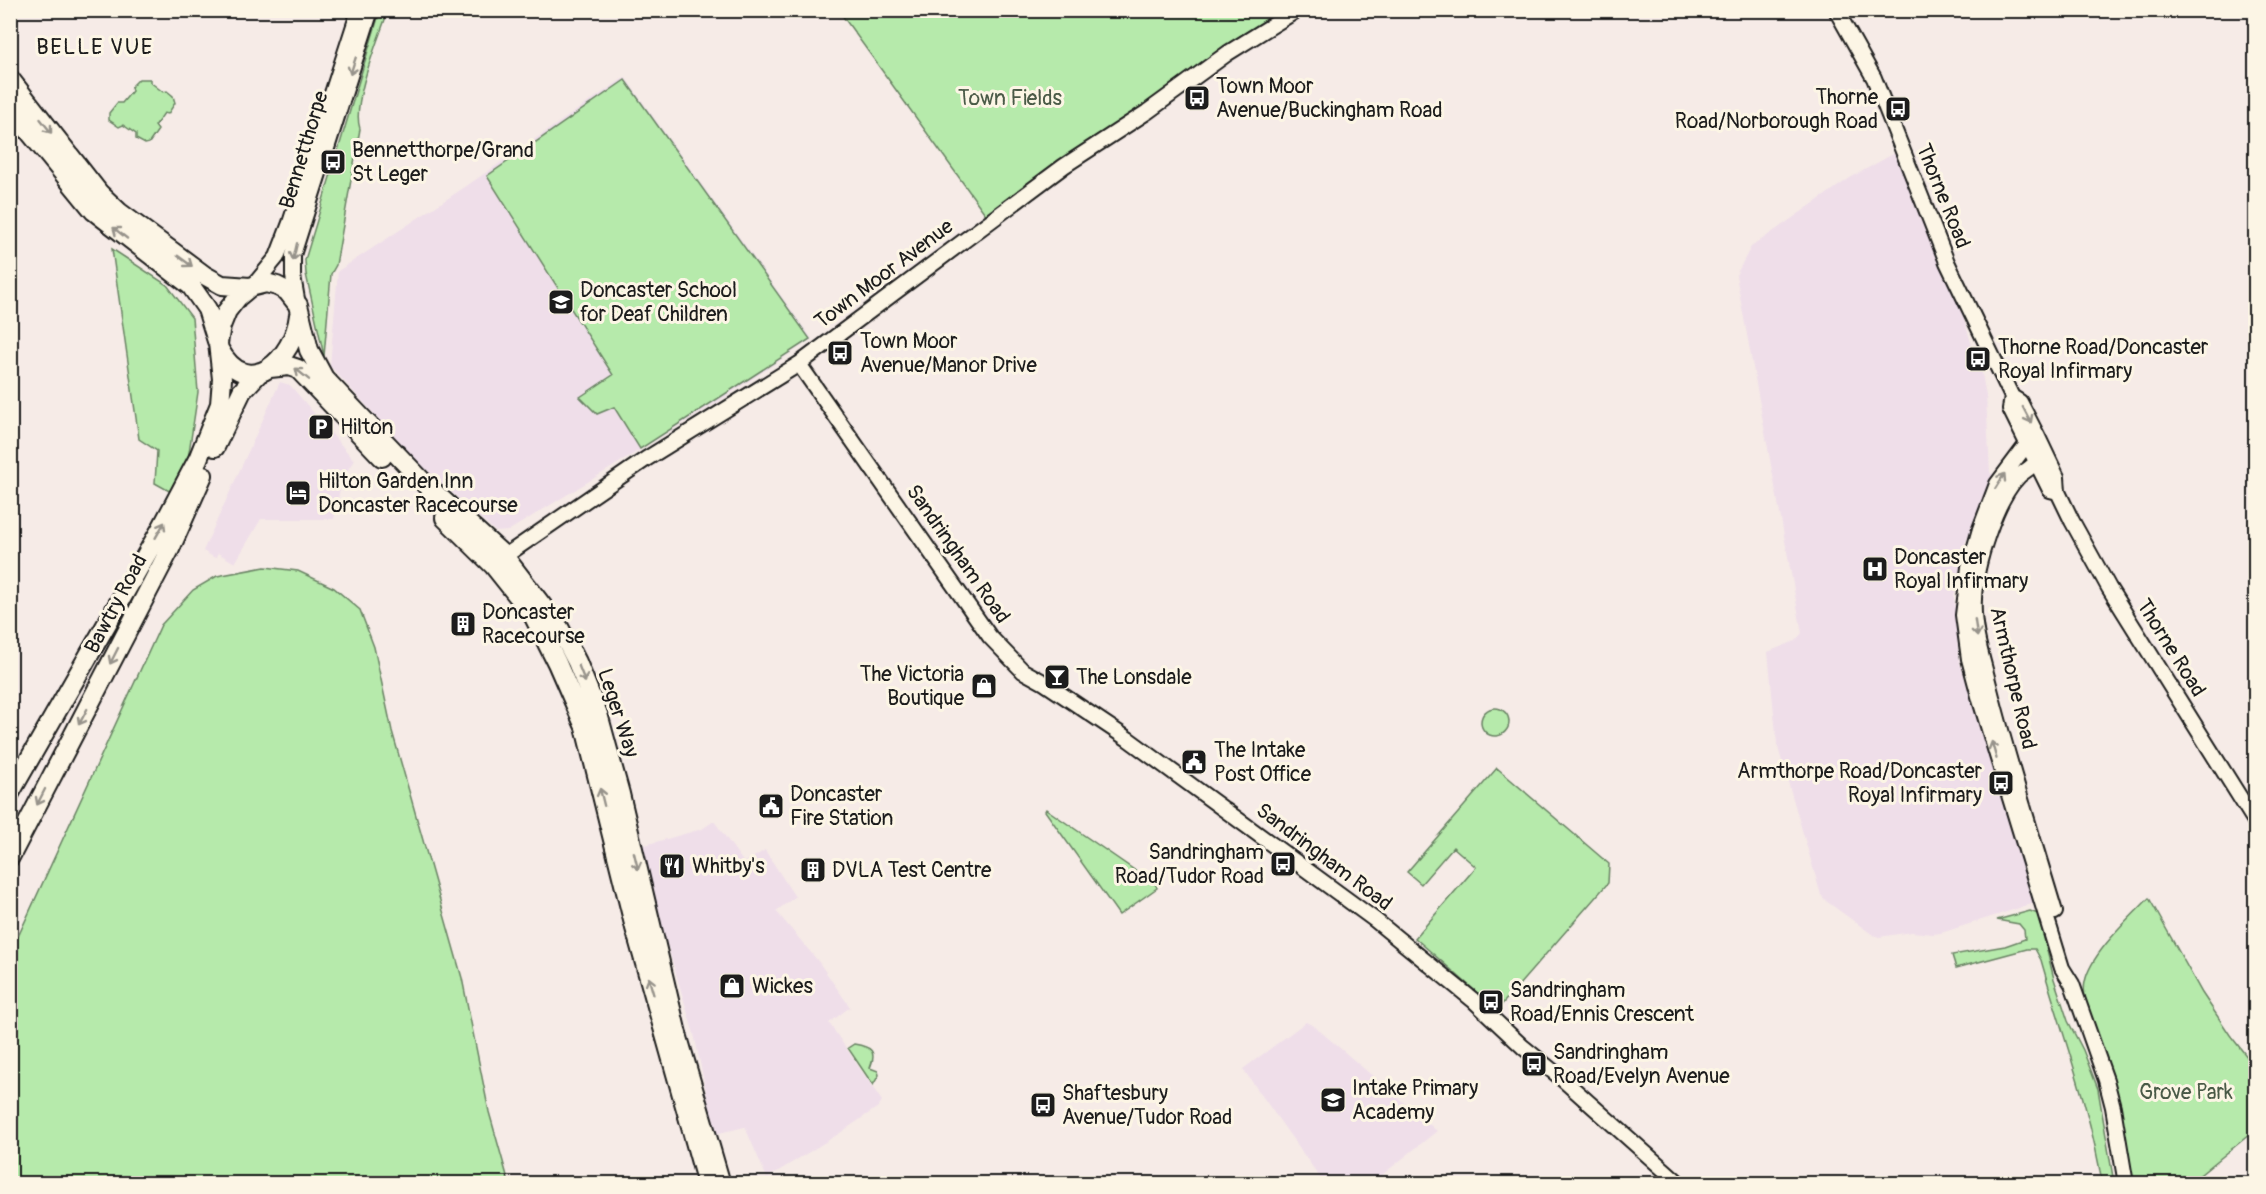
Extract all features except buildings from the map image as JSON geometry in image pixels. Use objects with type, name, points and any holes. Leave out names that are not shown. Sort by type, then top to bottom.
[{"type":"highway","points":[[10,79],[99,193],[119,212],[222,285],[252,286],[266,283],[287,291],[299,308],[297,328],[281,359],[265,370],[242,370],[229,363],[219,346],[207,309],[198,295],[178,274],[123,236],[94,211],[10,108]]},
{"type":"highway","points":[[219,346],[221,326],[227,310],[252,286]]},
{"type":"highway","name":"Bawtry Road","points":[[198,295],[210,362],[211,400],[198,459]]},
{"type":"highway","name":"Leger Way","points":[[299,308],[309,350],[324,378],[498,561],[533,615],[585,727],[635,928],[706,1184]]},
{"type":"highway","name":"Bawtry Road","points":[[10,793],[166,520],[198,459],[220,404],[222,379],[219,346]]},
{"type":"highway","name":"Leger Way","points":[[265,370],[289,366],[298,369],[378,453],[538,598],[561,629],[598,714],[646,899],[677,1034],[721,1184]]},
{"type":"highway","name":"Bawtry Road","points":[[10,857],[170,549],[232,410],[242,391],[265,370]]},
{"type":"street","name":"Bennetthorpe","points":[[252,286],[277,257],[359,10]]},
{"type":"street","name":"Bennetthorpe","points":[[299,308],[293,276],[293,255],[371,10]]},
{"type":"street","name":"Town Moor Avenue","points":[[498,561],[646,459],[800,364],[1064,166],[1147,112],[1228,53],[1297,10]]},
{"type":"street","name":"Thorne Road","points":[[1836,10],[1874,78],[1947,262],[2012,397],[2010,409],[2057,477],[2058,492],[2109,588],[2256,823]]},
{"type":"street","name":"Sandringham Road","points":[[800,364],[990,637],[1023,671],[1044,682],[1128,739],[1375,921],[1473,1000],[1523,1047],[1680,1184]]},
{"type":"street","name":"Thorne Road","points":[[2033,440],[2036,462],[2050,490],[2058,492]]},
{"type":"street","name":"Armthorpe Road","points":[[2033,440],[1997,484],[1980,529],[1965,583],[1963,615],[1969,659],[1994,752],[2062,968],[2072,984]]},
{"type":"street","name":"Armthorpe Road","points":[[2036,462],[2018,477],[2000,506],[1986,541],[1977,576],[1974,600],[1976,630],[2000,729],[2070,965],[2072,984],[2108,1089],[2126,1184]]},
{"type":"shaded area","name":"Doncaster School for Deaf Children","points":[[625,77],[812,339],[718,402],[508,531],[496,532],[422,466],[330,366],[338,271]]},
{"type":"shaded area","name":"Doncaster Royal Infirmary","points":[[1902,149],[1947,262],[1972,346],[1981,368],[1986,396],[1990,473],[1997,476],[1965,543],[1954,596],[1958,649],[1960,663],[2041,901],[1941,933],[1912,932],[1879,937],[1826,901],[1821,895],[1777,744],[1768,652],[1795,641],[1802,633],[1736,275],[1751,247],[1850,178]]},
{"type":"shaded area","points":[[280,382],[290,385],[354,460],[342,479],[334,519],[261,519],[235,563],[218,553],[215,558],[203,551]]},
{"type":"shaded area","points":[[714,821],[744,863],[765,850],[795,897],[776,911],[818,961],[850,1007],[829,1023],[882,1101],[878,1107],[840,1133],[767,1178],[745,1127],[715,1134],[694,1034],[638,847],[702,829]]},
{"type":"shaded area","name":"Intake Primary Academy","points":[[1306,1022],[1314,1026],[1437,1131],[1372,1183],[1324,1183],[1243,1069]]},
{"type":"green space","points":[[380,11],[388,11],[367,70],[359,103],[360,129],[336,265],[331,274],[324,356],[305,260]]},
{"type":"green space","name":"Town Fields","points":[[839,11],[1297,11],[989,219]]},
{"type":"green space","points":[[139,79],[150,79],[150,82],[163,92],[167,91],[173,96],[175,103],[168,114],[164,113],[155,126],[158,130],[149,143],[145,144],[136,139],[136,134],[123,125],[119,127],[109,120],[109,113],[117,103],[122,103],[132,91],[131,87]]},
{"type":"green space","points":[[625,80],[810,339],[640,449],[614,407],[597,414],[580,397],[613,375],[487,176]]},
{"type":"green space","points":[[112,249],[167,285],[192,318],[198,392],[188,459],[171,492],[155,483],[157,451],[139,439]]},
{"type":"green space","points":[[265,567],[298,571],[334,588],[360,610],[374,647],[392,731],[462,978],[489,1112],[509,1183],[11,1183],[11,952],[161,625],[193,590],[217,576]]},
{"type":"green space","points":[[1495,708],[1505,712],[1509,722],[1505,732],[1495,736],[1485,732],[1481,722],[1485,712]]},
{"type":"green space","points":[[1497,768],[1609,864],[1608,883],[1497,1010],[1415,938],[1476,867],[1453,847],[1421,884],[1407,872]]},
{"type":"green space","points":[[1046,809],[1156,885],[1157,888],[1119,915],[1045,811]]},
{"type":"green space","name":"Grove Park","points":[[2149,898],[2202,993],[2255,1067],[2255,1130],[2190,1183],[2133,1183],[2116,1099],[2092,1026],[2084,991],[2088,971],[2102,948]]},
{"type":"green space","points":[[2030,911],[2038,914],[2054,979],[2068,1021],[2083,1050],[2098,1089],[2114,1183],[2102,1183],[2083,1099],[2041,960],[2035,949],[2027,949],[1956,968],[1952,955],[2005,946],[2025,939],[2024,930],[2019,924],[1997,920]]},
{"type":"green space","points":[[854,1044],[869,1048],[873,1054],[870,1068],[878,1071],[879,1075],[873,1085],[848,1048]]},
{"type":"place","name":"Town Moor Avenue/Buckingham Road","points":[[1197,98]]},
{"type":"place","name":"Thorne Road/Norborough Road","points":[[1898,109]]},
{"type":"place","name":"Bennetthorpe/Grand St Leger","points":[[333,162]]},
{"type":"place","name":"Doncaster School for Deaf Children","points":[[561,302]]},
{"type":"place","name":"Town Moor Avenue/Manor Drive","points":[[840,353]]},
{"type":"place","name":"Thorne Road/Doncaster Royal Infirmary","points":[[1978,359]]},
{"type":"place","name":"Hilton","points":[[321,427]]},
{"type":"place","name":"Hilton Garden Inn Doncaster Racecourse","points":[[298,493]]},
{"type":"place","name":"Doncaster Royal Infirmary","points":[[1875,569]]},
{"type":"place","name":"Doncaster Racecourse","points":[[463,624]]},
{"type":"place","name":"The Lonsdale","points":[[1057,677]]},
{"type":"place","name":"The Victoria Boutique","points":[[984,686]]},
{"type":"place","name":"The Intake Post Office","points":[[1194,762]]},
{"type":"place","name":"Armthorpe Road/Doncaster Royal Infirmary","points":[[2001,783]]},
{"type":"place","name":"Doncaster Fire Station","points":[[771,806]]},
{"type":"place","name":"Sandringham Road/Tudor Road","points":[[1283,864]]},
{"type":"place","name":"Whitby's","points":[[672,866]]},
{"type":"place","name":"DVLA Test Centre","points":[[813,870]]},
{"type":"place","name":"Wickes","points":[[732,986]]},
{"type":"place","name":"Sandringham Road/Ennis Crescent","points":[[1491,1002]]},
{"type":"place","name":"Sandringham Road/Evelyn Avenue","points":[[1534,1064]]},
{"type":"place","name":"Intake Primary Academy","points":[[1333,1100]]},
{"type":"place","name":"Shaftesbury Avenue/Tudor Road","points":[[1043,1105]]},
{"type":"district","name":"BELLE VUE","points":[[95,47]]}]
